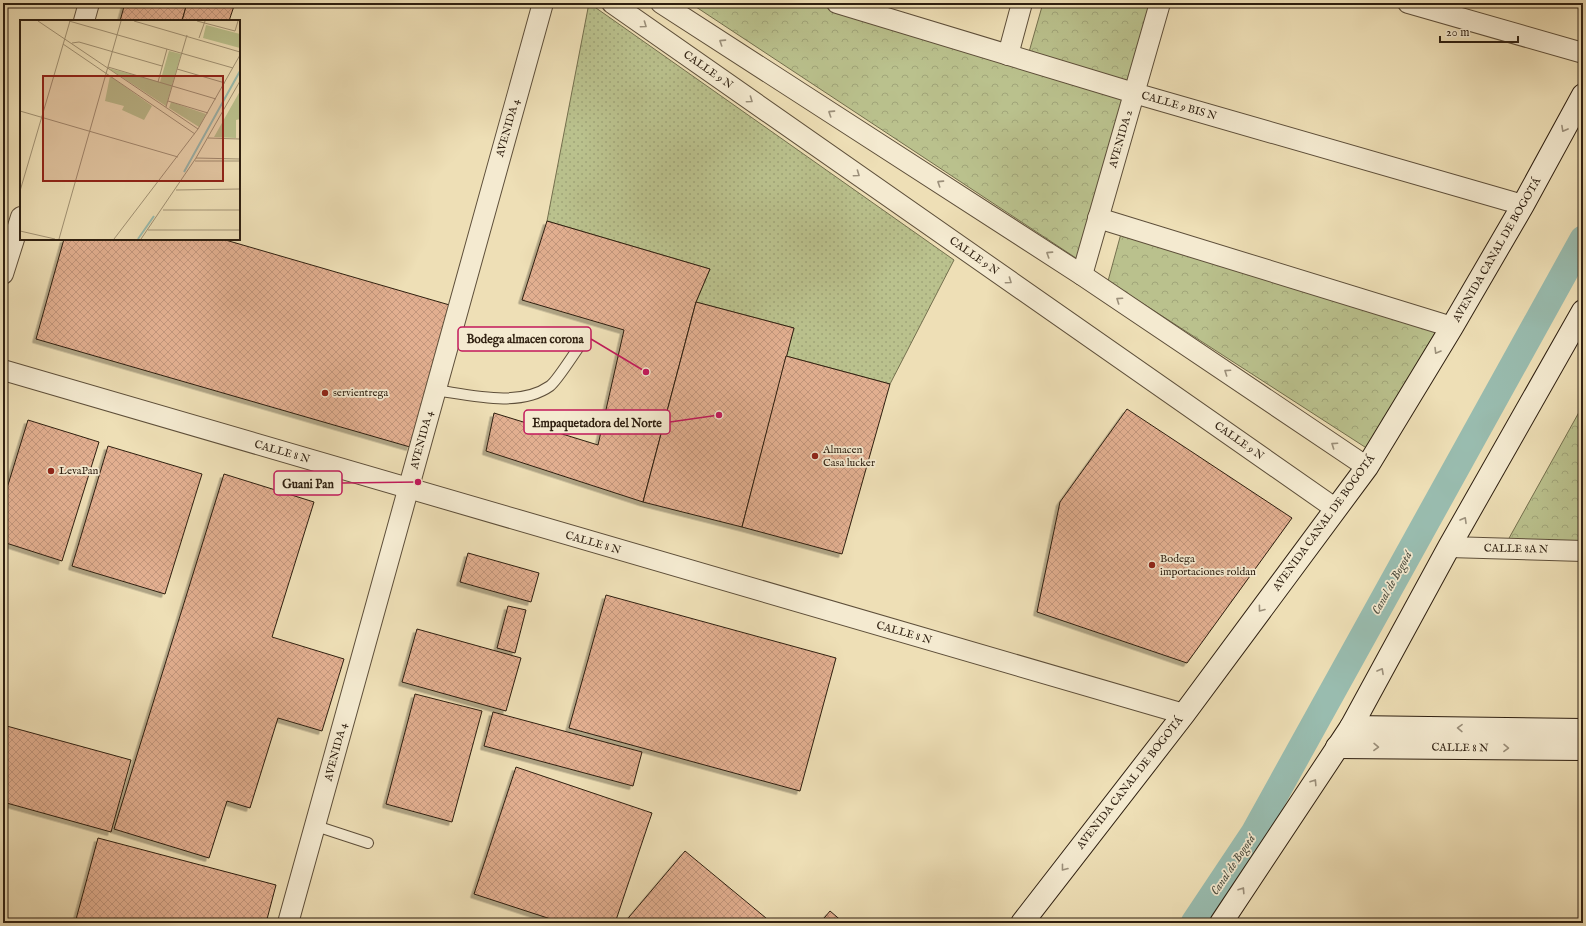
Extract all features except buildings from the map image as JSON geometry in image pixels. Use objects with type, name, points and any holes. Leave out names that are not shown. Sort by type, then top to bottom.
[{"type":"main road","name":"AVENIDA CANAL DE BOGOTÁ","points":[[1022,923],[1184,714],[1367,466],[1452,327],[1523,206],[1583,95]]},
{"type":"main road","points":[[1221,923],[1350,727],[1448,547],[1583,311]]},
{"type":"main road","name":"CALLE 8 N","points":[[1350,727],[1583,730]]},
{"type":"main road","name":"CALLE 8 N","points":[[1337,747],[1583,749]]},
{"type":"street","points":[[84,20],[89,3]]},
{"type":"street","name":"AVENIDA 4","points":[[288,923],[543,3]]},
{"type":"street","name":"CALLE 9 N","points":[[612,3],[1336,509]]},
{"type":"street","points":[[661,3],[1082,275],[1367,466]]},
{"type":"street","name":"CALLE 9 BIS N","points":[[837,3],[1134,93],[1523,206]]},
{"type":"street","points":[[1008,55],[1022,3]]},
{"type":"street","name":"AVENIDA 2","points":[[1082,275],[1160,3]]},
{"type":"street","points":[[1408,3],[1583,53]]},
{"type":"street","points":[[1098,218],[1452,327]]},
{"type":"street","points":[[3,274],[20,220]]},
{"type":"street","name":"CALLE 8 N","points":[[3,370],[1184,714]]},
{"type":"street","name":"CALLE 8A N","points":[[1448,547],[1583,551]]},
{"type":"lane","points":[[435,390],[490,398],[528,396],[551,386],[581,344]]},
{"type":"lane","points":[[316,826],[368,843]]},
{"type":"green space","points":[[589,3],[954,260],[890,384],[786,356],[794,328],[696,302],[710,269],[547,221]]},
{"type":"green space","points":[[690,3],[868,3],[1029,52],[1043,3],[1156,3],[1079,260]]},
{"type":"green space","points":[[1122,230],[1436,331],[1368,449],[1108,281]]},
{"type":"green space","points":[[1583,405],[1583,541],[1508,540]]},
{"type":"waterway","name":"Canal de Bogotá","points":[[1194,923],[1254,833],[1583,239]]},
{"type":"place","name":"Bodega almacen corona","points":[[646,372]]},
{"type":"place","name":"servientrega","points":[[325,393]]},
{"type":"place","name":"Empaquetadora del Norte","points":[[719,415]]},
{"type":"place","name":"Almacen Casa lucker","points":[[815,456]]},
{"type":"place","name":"LevaPan","points":[[51,471]]},
{"type":"place","name":"Guani Pan","points":[[418,482]]},
{"type":"place","name":"Bodega importaciones roldan","points":[[1152,565]]}]
